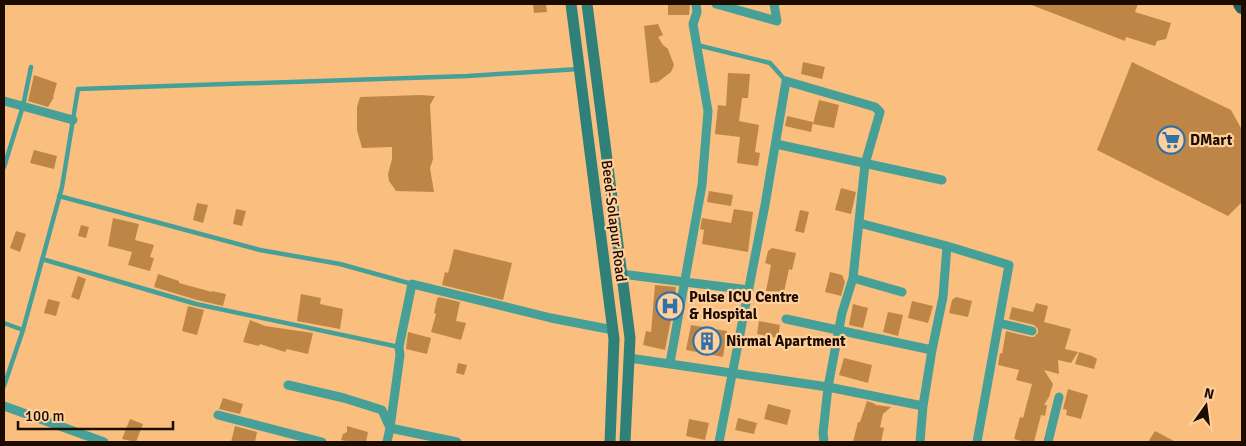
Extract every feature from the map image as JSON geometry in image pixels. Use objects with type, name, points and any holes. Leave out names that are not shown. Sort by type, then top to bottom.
[{"type":"main road","name":"Beed-Solapur Road","points":[[571,4],[614,339],[610,442]]},
{"type":"main road","name":"Beed-Solapur Road","points":[[587,4],[630,338],[626,442]]},
{"type":"street","points":[[670,364],[702,185],[708,111],[693,24],[697,12],[696,4]]},
{"type":"street","points":[[716,4],[777,21],[774,4]]},
{"type":"street","points":[[719,442],[749,290],[786,81],[875,107],[880,112],[864,164],[853,278],[839,329],[828,387],[822,433],[824,442]]},
{"type":"street","points":[[4,101],[73,120]]},
{"type":"street","points":[[776,144],[942,180]]},
{"type":"street","points":[[859,222],[1010,265],[977,442]]},
{"type":"street","points":[[920,442],[922,406],[943,297],[947,246]]},
{"type":"street","points":[[621,274],[749,290]]},
{"type":"street","points":[[853,278],[902,292]]},
{"type":"street","points":[[388,442],[400,355],[399,347],[412,284],[551,318],[613,330]]},
{"type":"street","points":[[786,319],[932,350]]},
{"type":"street","points":[[999,323],[1032,331]]},
{"type":"street","points":[[629,358],[828,387],[922,406]]},
{"type":"street","points":[[288,385],[344,398],[382,410],[390,428]]},
{"type":"street","points":[[1048,442],[1059,397]]},
{"type":"street","points":[[4,406],[104,442]]},
{"type":"street","points":[[218,415],[322,442]]},
{"type":"street","points":[[390,428],[457,442]]},
{"type":"lane","points":[[696,45],[770,62],[786,81]]},
{"type":"lane","points":[[4,167],[23,106],[31,67]]},
{"type":"lane","points":[[4,386],[23,330],[59,196],[78,89],[468,76],[580,69]]},
{"type":"lane","points":[[59,196],[260,250],[340,264],[412,284]]},
{"type":"lane","points":[[42,260],[196,304],[399,347]]},
{"type":"lane","points":[[4,323],[23,330]]},
{"type":"building","points":[[533,4],[546,4],[547,12],[534,13]]},
{"type":"building","points":[[668,4],[690,4],[689,15],[668,15]]},
{"type":"building","points":[[1029,4],[1138,4],[1135,12],[1171,23],[1166,39],[1157,41],[1155,46],[1126,37],[1125,41]]},
{"type":"building","points":[[658,24],[663,35],[658,37],[668,49],[674,65],[671,72],[658,82],[650,83],[644,26]]},
{"type":"building","points":[[803,62],[825,67],[822,79],[801,74]]},
{"type":"building","name":"DMart","points":[[1132,62],[1231,110],[1242,130],[1242,202],[1228,216],[1097,150]]},
{"type":"building","points":[[728,73],[750,74],[748,98],[742,98],[739,121],[759,125],[755,152],[760,153],[758,166],[737,163],[740,137],[715,134],[718,105],[726,106]]},
{"type":"building","points":[[34,75],[57,83],[54,97],[48,107],[28,101]]},
{"type":"building","points":[[435,96],[430,105],[433,159],[430,168],[434,192],[396,191],[389,181],[388,174],[392,159],[392,147],[362,148],[357,130],[357,107],[360,97]]},
{"type":"building","points":[[819,100],[839,105],[834,128],[813,124]]},
{"type":"building","points":[[787,116],[813,122],[811,132],[785,126]]},
{"type":"building","points":[[34,150],[57,156],[54,169],[30,163]]},
{"type":"building","points":[[841,188],[856,192],[851,214],[835,210]]},
{"type":"building","points":[[709,191],[733,195],[731,206],[707,202]]},
{"type":"building","points":[[197,203],[208,205],[203,223],[193,220]]},
{"type":"building","points":[[236,209],[246,211],[242,226],[233,224]]},
{"type":"building","points":[[734,209],[753,212],[748,252],[702,244],[704,230],[700,229],[702,218],[731,223]]},
{"type":"building","points":[[800,210],[809,212],[804,233],[795,231]]},
{"type":"building","points":[[113,218],[139,224],[135,240],[154,245],[150,257],[154,258],[150,271],[128,265],[132,252],[108,246]]},
{"type":"building","points":[[81,225],[89,227],[86,238],[78,236]]},
{"type":"building","points":[[16,231],[26,234],[20,252],[10,248]]},
{"type":"building","points":[[772,248],[796,253],[792,270],[789,269],[784,292],[766,291],[771,265],[765,263],[768,251]]},
{"type":"building","points":[[454,249],[512,263],[503,300],[442,285],[445,272],[448,273]]},
{"type":"building","points":[[830,272],[842,275],[845,282],[841,296],[825,292]]},
{"type":"building","points":[[158,274],[179,281],[179,283],[226,294],[223,306],[154,287]]},
{"type":"building","points":[[78,276],[86,279],[79,300],[71,297]]},
{"type":"building","points":[[655,285],[676,287],[665,350],[643,345],[646,331],[651,332]]},
{"type":"building","points":[[301,294],[321,298],[320,304],[343,309],[340,329],[297,321]]},
{"type":"building","points":[[439,297],[460,302],[456,321],[466,323],[461,340],[431,332],[436,314],[434,313],[437,299]]},
{"type":"building","points":[[956,297],[972,301],[968,317],[949,313],[952,300]]},
{"type":"building","points":[[48,299],[60,302],[56,316],[44,313]]},
{"type":"building","points":[[912,301],[933,306],[928,323],[908,318]]},
{"type":"building","points":[[1036,303],[1048,306],[1044,322],[1071,329],[1065,349],[1078,352],[1071,363],[1058,360],[1059,374],[1044,370],[1053,384],[1044,405],[1047,405],[1045,416],[1041,415],[1034,442],[1025,442],[1014,439],[1020,417],[1023,418],[1032,384],[1016,380],[1019,370],[998,365],[1006,331],[1031,337],[1038,333],[1038,329],[1034,325],[1009,319],[1012,307],[1033,312]]},
{"type":"building","points":[[853,304],[868,308],[863,328],[849,325]]},
{"type":"building","points":[[188,306],[204,310],[197,335],[182,331]]},
{"type":"building","points":[[888,312],[903,315],[898,336],[883,332]]},
{"type":"building","points":[[250,320],[265,326],[313,333],[308,354],[287,349],[285,352],[260,344],[259,346],[243,342]]},
{"type":"building","points":[[759,321],[780,325],[778,338],[757,334]]},
{"type":"building","name":"Nirmal Apartment","points":[[691,325],[727,331],[723,357],[686,350]]},
{"type":"building","points":[[408,332],[431,338],[427,354],[406,349]]},
{"type":"building","points":[[1079,352],[1097,359],[1094,369],[1075,364]]},
{"type":"building","points":[[844,358],[872,365],[868,383],[839,375]]},
{"type":"building","points":[[458,363],[467,365],[464,375],[456,373]]},
{"type":"building","points":[[1068,389],[1088,395],[1081,419],[1066,415],[1067,410],[1063,409]]},
{"type":"building","points":[[223,398],[243,404],[240,414],[219,409]]},
{"type":"building","points":[[867,401],[876,405],[891,407],[883,414],[880,427],[884,428],[881,442],[853,442],[858,422],[860,422]]},
{"type":"building","points":[[768,404],[791,410],[787,425],[764,419]]},
{"type":"building","points":[[738,418],[757,423],[754,434],[735,430]]},
{"type":"building","points":[[130,419],[143,424],[136,442],[122,439]]},
{"type":"building","points":[[689,419],[709,423],[705,440],[686,436]]},
{"type":"building","points":[[235,426],[257,432],[255,442],[231,442]]},
{"type":"building","points":[[347,426],[368,432],[366,442],[341,440],[343,434],[347,432]]},
{"type":"building","points":[[1155,431],[1176,442],[1148,442]]},
{"type":"place","name":"DMart","points":[[1171,140]]},
{"type":"place","name":"Pulse ICU Centre & Hospital","points":[[670,306]]},
{"type":"place","name":"Nirmal Apartment","points":[[707,341]]}]
